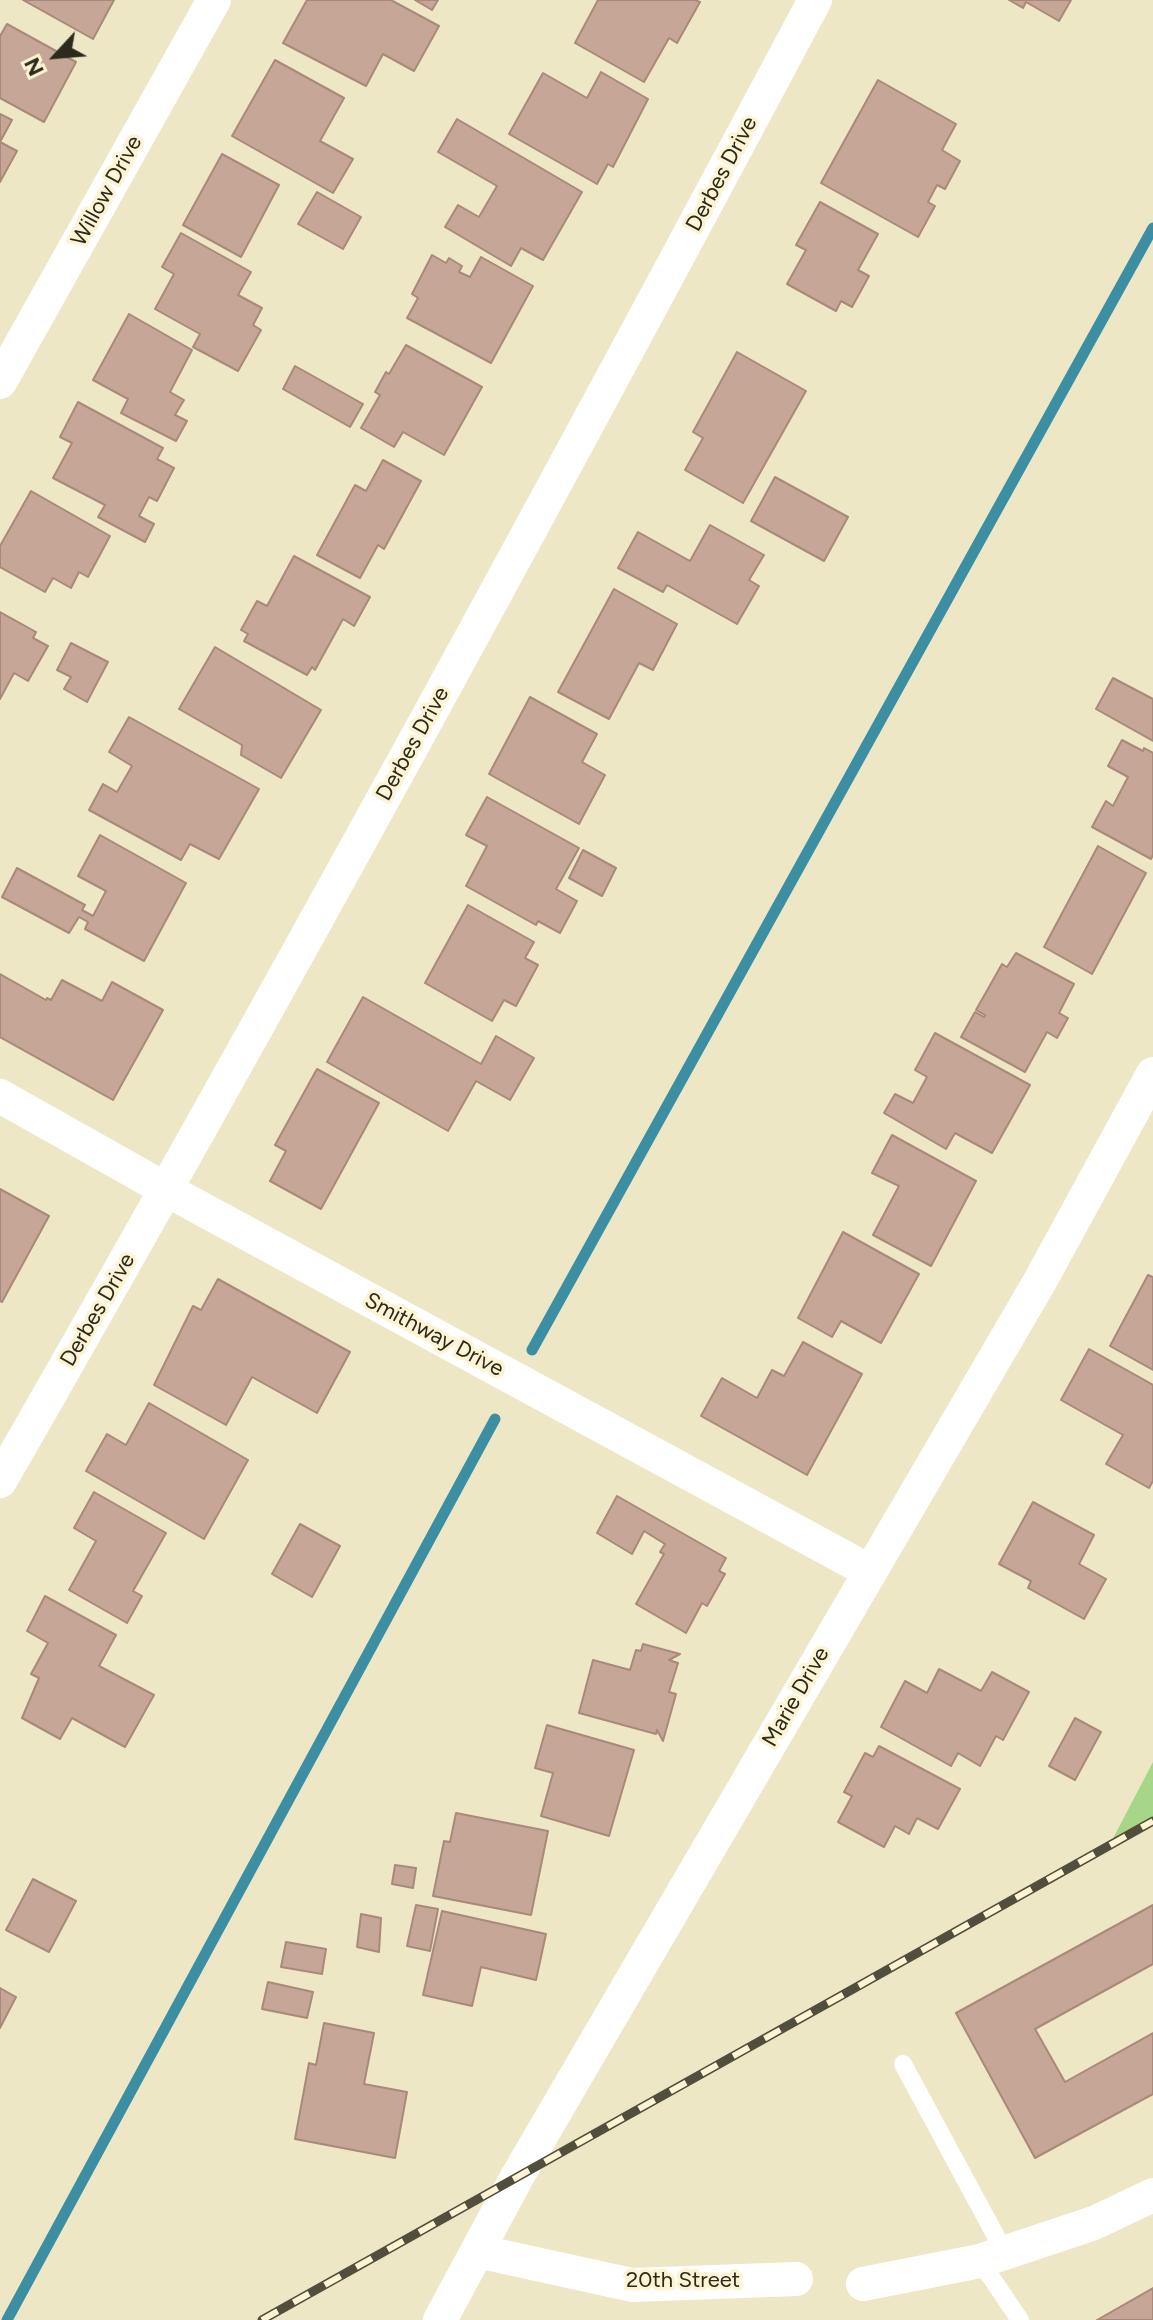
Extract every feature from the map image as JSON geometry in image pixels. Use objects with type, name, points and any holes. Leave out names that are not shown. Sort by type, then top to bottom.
[{"type":"street","name":"Willow Drive","points":[[0,382],[214,0]]},
{"type":"street","name":"Derbes Drive","points":[[0,1481],[167,1190],[661,290],[815,0]]},
{"type":"street","name":"Marie Drive","points":[[440,2320],[869,1571],[1040,1281],[1153,1074]]},
{"type":"street","name":"Smithway Drive","points":[[0,1096],[869,1571]]},
{"type":"street","points":[[863,2284],[993,2257],[1094,2223],[1153,2195]]},
{"type":"street","name":"20th Street","points":[[477,2251],[632,2285],[796,2279]]},
{"type":"lane","points":[[903,2064],[1020,2320]]},
{"type":"green space","points":[[1153,1762],[1153,1821],[1109,1846]]},
{"type":"building","points":[[23,0],[114,0],[93,39]]},
{"type":"building","points":[[307,0],[391,0],[439,26],[414,71],[383,54],[366,86],[283,43]]},
{"type":"building","points":[[415,0],[438,0],[432,10]]},
{"type":"building","points":[[598,0],[700,2],[677,43],[669,38],[644,82],[575,43]]},
{"type":"building","points":[[1009,0],[1071,0],[1059,21],[1026,2],[1023,8]]},
{"type":"building","points":[[7,24],[76,62],[44,122],[0,98],[0,36]]},
{"type":"building","points":[[275,60],[344,98],[320,141],[353,159],[333,193],[232,136]]},
{"type":"building","points":[[601,72],[648,99],[613,167],[608,164],[597,184],[509,134],[543,73],[587,98]]},
{"type":"building","points":[[878,80],[956,124],[942,150],[960,161],[945,189],[937,185],[928,202],[935,206],[918,237],[821,183]]},
{"type":"building","points":[[0,114],[12,120],[0,142]]},
{"type":"building","points":[[457,119],[582,192],[543,260],[521,248],[511,266],[445,227],[458,205],[479,217],[497,186],[438,152]]},
{"type":"building","points":[[0,142],[17,151],[0,182]]},
{"type":"building","points":[[222,154],[279,185],[241,257],[183,225]]},
{"type":"building","points":[[317,192],[361,217],[343,249],[298,224]]},
{"type":"building","points":[[820,202],[878,234],[858,270],[869,276],[852,307],[841,301],[836,311],[787,284],[806,250],[796,245]]},
{"type":"building","points":[[181,233],[251,272],[238,295],[262,308],[253,325],[261,330],[238,371],[193,347],[200,334],[155,309],[174,274],[162,267]]},
{"type":"building","points":[[432,255],[446,263],[449,258],[462,266],[459,272],[470,277],[481,257],[533,286],[491,363],[407,318],[418,298],[412,294]]},
{"type":"building","points":[[129,314],[192,350],[170,392],[184,400],[175,415],[187,421],[176,441],[121,413],[128,399],[93,380]]},
{"type":"building","points":[[406,345],[482,387],[444,455],[403,432],[394,447],[361,428],[380,395],[375,392]]},
{"type":"building","points":[[737,352],[806,391],[743,503],[685,470],[703,438],[693,432]]},
{"type":"building","points":[[295,366],[363,404],[350,427],[283,389]]},
{"type":"building","points":[[78,402],[163,448],[157,459],[174,468],[157,501],[149,497],[139,516],[154,524],[145,542],[98,517],[105,505],[53,478],[72,443],[60,437]]},
{"type":"building","points":[[383,460],[421,481],[384,549],[378,545],[360,578],[317,555],[355,485],[366,491]]},
{"type":"building","points":[[775,477],[848,517],[824,561],[751,521]]},
{"type":"building","points":[[31,491],[110,536],[88,577],[79,572],[71,588],[53,578],[45,592],[0,567],[0,546]]},
{"type":"building","points":[[710,525],[764,555],[749,580],[759,586],[737,624],[667,585],[663,592],[618,568],[638,532],[690,561]]},
{"type":"building","points":[[294,556],[370,597],[354,626],[343,619],[315,670],[312,667],[307,675],[244,641],[248,634],[241,630],[257,601],[267,606]]},
{"type":"building","points":[[614,589],[677,624],[653,670],[639,663],[609,719],[558,692]]},
{"type":"building","points":[[0,612],[36,632],[33,638],[48,646],[28,681],[14,673],[0,699]]},
{"type":"building","points":[[71,643],[108,662],[87,702],[64,689],[71,677],[57,670]]},
{"type":"building","points":[[215,647],[321,710],[281,778],[241,755],[242,745],[179,709]]},
{"type":"building","points":[[1113,678],[1153,699],[1153,741],[1096,709]]},
{"type":"building","points":[[530,697],[597,734],[582,762],[605,775],[579,824],[489,774]]},
{"type":"building","points":[[129,717],[259,789],[219,859],[190,844],[181,860],[89,810],[103,784],[117,792],[132,766],[109,752]]},
{"type":"building","points":[[1122,740],[1153,753],[1151,859],[1092,827],[1106,801],[1113,806],[1128,777],[1108,766]]},
{"type":"building","points":[[487,797],[579,848],[556,889],[577,901],[560,933],[538,921],[536,925],[466,886],[487,846],[466,835]]},
{"type":"building","points":[[100,835],[186,883],[144,961],[85,929],[88,922],[79,917],[69,933],[2,897],[17,868],[85,905],[82,910],[93,916],[106,891],[78,876]]},
{"type":"building","points":[[1098,846],[1146,873],[1092,974],[1044,947]]},
{"type":"building","points":[[583,850],[616,868],[602,896],[569,878]]},
{"type":"building","points":[[468,905],[534,942],[525,958],[538,965],[516,1006],[504,1000],[492,1021],[425,983]]},
{"type":"building","points":[[1016,953],[1074,984],[1059,1013],[1068,1018],[1057,1038],[1047,1032],[1025,1072],[961,1037],[975,1012],[984,1017],[976,1010],[1002,964],[1007,967]]},
{"type":"building","points":[[0,974],[46,1000],[51,1000],[62,980],[102,1001],[112,982],[163,1010],[113,1100],[0,1037]]},
{"type":"building","points":[[363,997],[481,1064],[496,1036],[534,1058],[510,1100],[476,1081],[448,1131],[327,1062]]},
{"type":"building","points":[[935,1033],[1030,1085],[992,1153],[955,1133],[946,1149],[884,1113],[895,1094],[913,1103],[927,1077],[915,1070]]},
{"type":"building","points":[[317,1069],[379,1103],[321,1209],[270,1181],[286,1151],[275,1145]]},
{"type":"building","points":[[892,1135],[976,1181],[931,1266],[873,1235],[899,1186],[872,1173]]},
{"type":"building","points":[[0,1189],[49,1216],[2,1302],[0,1301]]},
{"type":"building","points":[[843,1232],[919,1274],[881,1343],[841,1321],[832,1337],[798,1318]]},
{"type":"building","points":[[1148,1275],[1153,1277],[1153,1370],[1110,1346]]},
{"type":"building","points":[[218,1279],[350,1352],[317,1413],[252,1377],[226,1425],[154,1385],[193,1306],[201,1310]]},
{"type":"building","points":[[803,1342],[862,1374],[807,1475],[701,1416],[722,1378],[757,1398],[772,1370],[784,1376]]},
{"type":"building","points":[[1089,1349],[1153,1385],[1153,1481],[1149,1488],[1106,1464],[1123,1435],[1061,1400]]},
{"type":"building","points":[[149,1403],[248,1460],[204,1539],[86,1471],[107,1434],[126,1445]]},
{"type":"building","points":[[94,1492],[166,1533],[133,1591],[142,1596],[127,1623],[69,1590],[96,1541],[74,1528]]},
{"type":"building","points":[[617,1496],[726,1558],[719,1571],[725,1574],[707,1606],[702,1603],[686,1633],[636,1604],[664,1554],[660,1552],[665,1544],[644,1531],[632,1554],[597,1533]]},
{"type":"building","points":[[1033,1502],[1094,1535],[1079,1564],[1106,1579],[1084,1619],[1028,1588],[1031,1581],[999,1564]]},
{"type":"building","points":[[300,1524],[340,1546],[312,1597],[272,1574]]},
{"type":"building","points":[[45,1596],[116,1635],[99,1666],[154,1695],[125,1747],[72,1718],[60,1739],[22,1718],[39,1678],[31,1674],[48,1643],[27,1631]]},
{"type":"building","points":[[643,1644],[680,1654],[669,1660],[678,1663],[669,1692],[676,1694],[663,1741],[657,1730],[656,1734],[579,1713],[593,1660],[630,1670],[636,1650],[641,1651]]},
{"type":"building","points":[[939,1669],[981,1691],[992,1672],[1029,1692],[1003,1740],[996,1736],[980,1766],[958,1753],[951,1766],[881,1727],[905,1681],[927,1693]]},
{"type":"building","points":[[1075,1718],[1101,1732],[1075,1780],[1049,1766]]},
{"type":"building","points":[[547,1725],[634,1750],[609,1836],[541,1816],[553,1773],[535,1768]]},
{"type":"building","points":[[879,1746],[960,1789],[938,1829],[917,1818],[909,1834],[895,1826],[884,1847],[838,1822],[852,1796],[844,1792],[865,1753],[873,1757]]},
{"type":"building","points":[[456,1813],[548,1831],[531,1915],[433,1896],[444,1841],[450,1842]]},
{"type":"building","points":[[395,1865],[416,1868],[413,1888],[392,1884]]},
{"type":"building","points":[[33,1879],[76,1901],[49,1952],[6,1930]]},
{"type":"building","points":[[416,1905],[438,1909],[430,1951],[407,1946]]},
{"type":"building","points":[[1153,1905],[1153,1964],[1035,2029],[1065,2082],[1153,2033],[1153,2094],[1035,2158],[956,2013]]},
{"type":"building","points":[[442,1911],[546,1934],[536,1980],[481,1967],[472,2006],[423,1995]]},
{"type":"building","points":[[361,1914],[381,1918],[379,1952],[357,1947]]},
{"type":"building","points":[[286,1942],[326,1949],[322,1974],[281,1967]]},
{"type":"building","points":[[268,1982],[313,1992],[307,2018],[262,2009]]},
{"type":"building","points":[[0,1988],[16,1997],[0,2028]]},
{"type":"building","points":[[324,2023],[374,2033],[364,2084],[407,2092],[395,2158],[295,2139],[309,2063],[316,2065]]},
{"type":"building","points":[[1153,2288],[1153,2320],[1097,2320]]},
{"type":"waterway","points":[[532,1350],[1153,228]]},
{"type":"waterway","points":[[7,2320],[495,1419]]},
{"type":"railway","points":[[262,2320],[1153,1821]]}]
